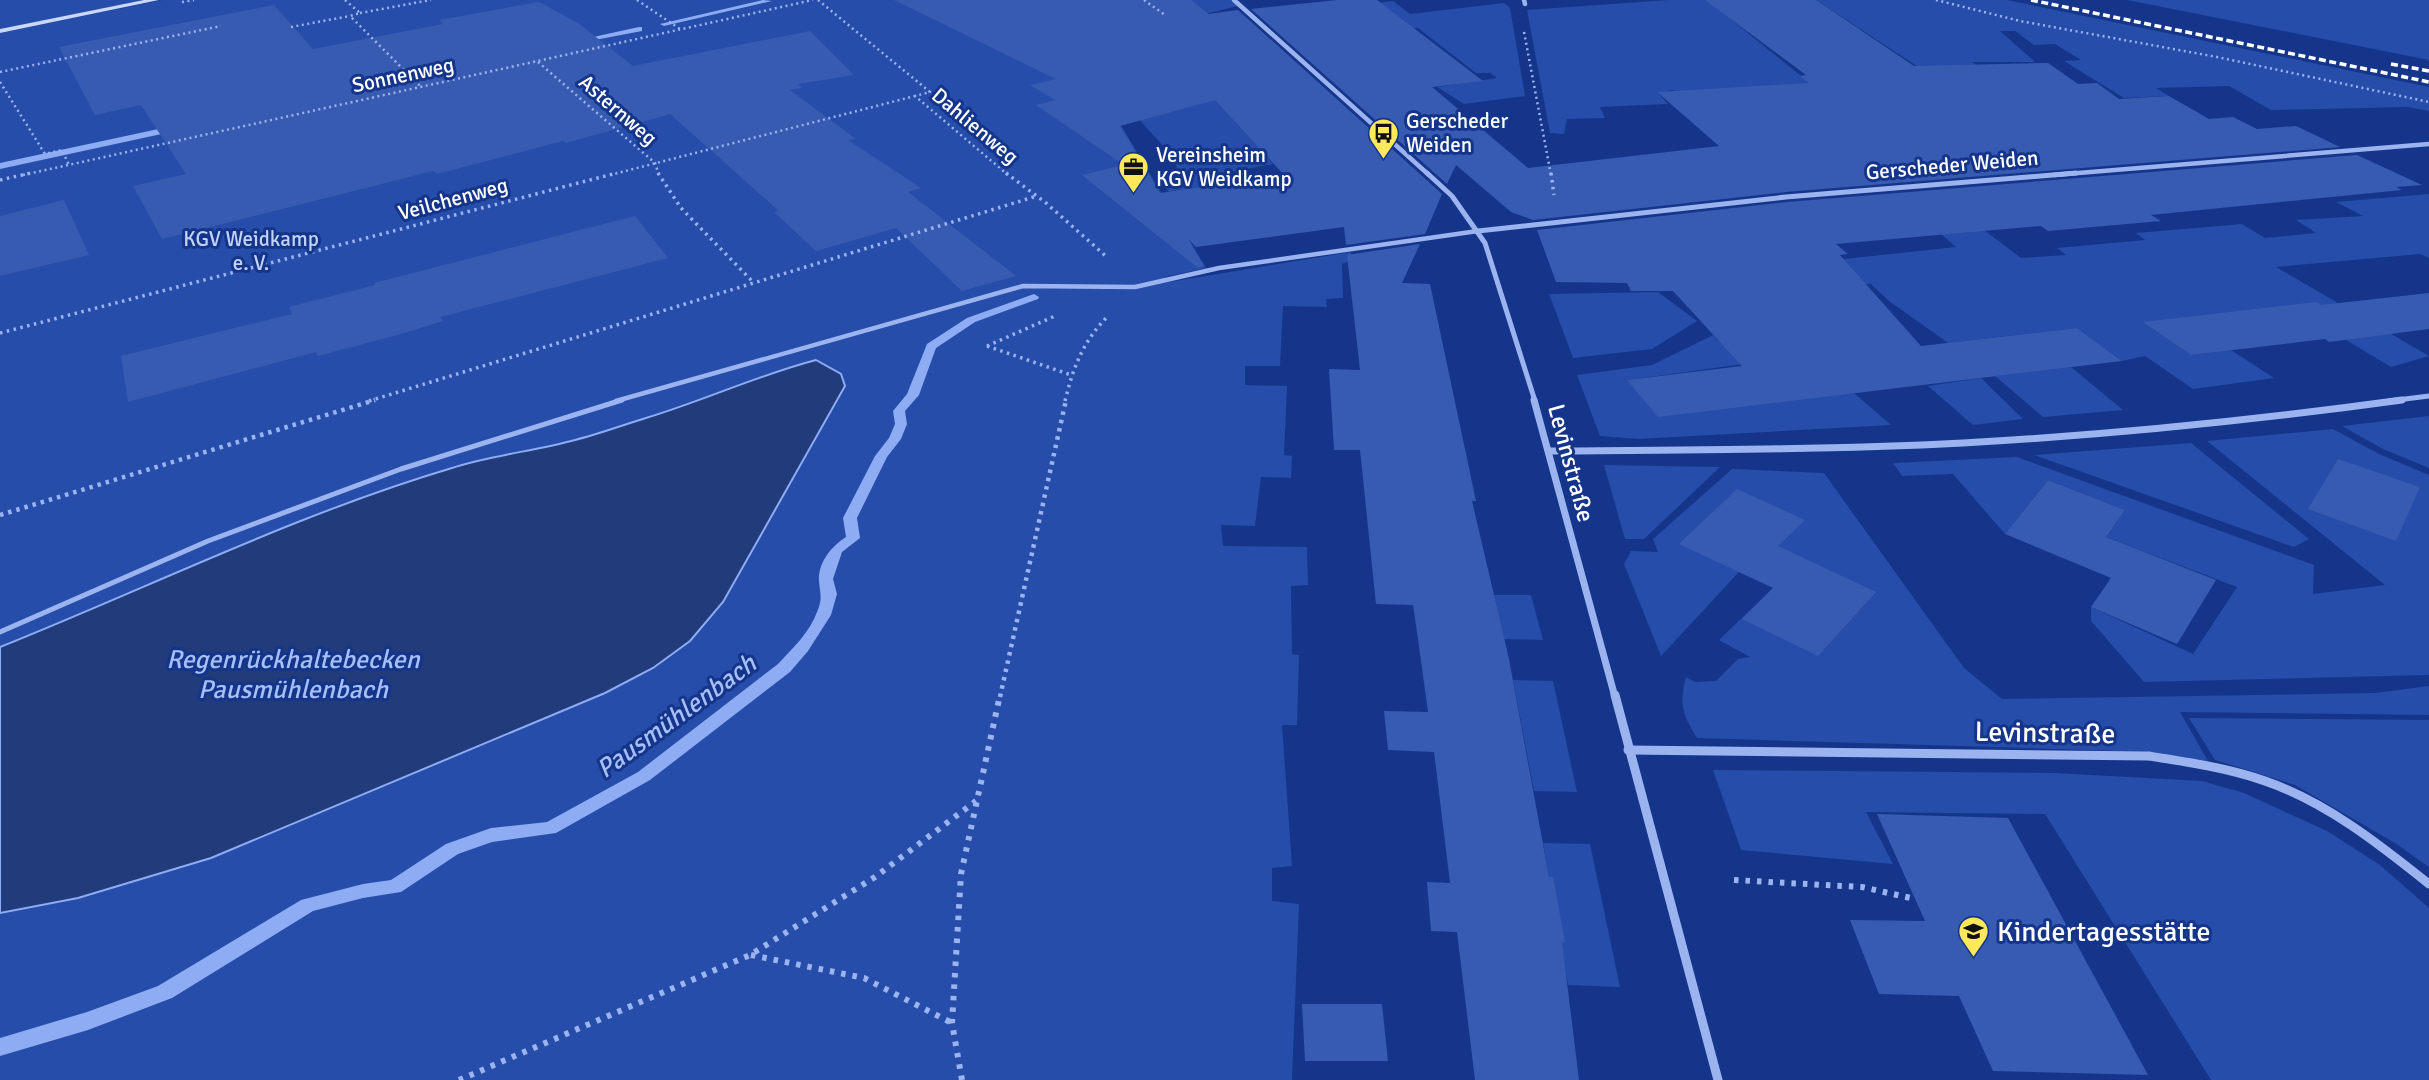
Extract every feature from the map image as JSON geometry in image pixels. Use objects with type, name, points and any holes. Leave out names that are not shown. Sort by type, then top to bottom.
[{"type":"street","points":[[0,31],[155,0]]},
{"type":"street","name":"Levinstraße","points":[[1234,0],[1452,195],[1478,231],[1503,295],[1549,451],[1718,1080]]},
{"type":"street","name":"Gerscheder Weiden","points":[[1478,231],[1786,197],[2429,144]]},
{"type":"street","points":[[1549,451],[1843,447],[2015,439],[2177,426],[2429,396]]},
{"type":"street","name":"Levinstraße","points":[[1628,750],[2149,756],[2218,767],[2298,794],[2379,845],[2429,884]]},
{"type":"lane","points":[[0,632],[208,541],[401,469],[528,427],[1023,286],[1135,287],[1219,268],[1478,231]]},
{"type":"path","points":[[345,0],[360,13]]},
{"type":"path","points":[[291,27],[431,0]]},
{"type":"path","points":[[637,0],[680,30]]},
{"type":"path","name":"Sonnenweg","points":[[0,180],[813,0]]},
{"type":"path","name":"Dahlienweg","points":[[818,0],[930,92],[915,96]]},
{"type":"path","points":[[1144,0],[1165,15]]},
{"type":"path","points":[[1936,0],[2020,21],[2217,57],[2429,102]]},
{"type":"path","points":[[1525,2],[1520,5],[1545,133],[1558,223]]},
{"type":"path","points":[[350,16],[420,87]]},
{"type":"path","points":[[0,72],[221,26]]},
{"type":"path","name":"Asternweg","points":[[538,62],[656,163],[657,175],[675,200],[753,282]]},
{"type":"path","points":[[0,82],[45,154],[62,150],[69,165]]},
{"type":"path","name":"Dahlienweg","points":[[915,96],[1037,196],[1106,256],[1135,287]]},
{"type":"path","name":"Veilchenweg","points":[[0,333],[915,96]]},
{"type":"path","points":[[0,514],[1037,196]]},
{"type":"path","points":[[962,1080],[952,1023],[961,874],[1071,375],[1077,356],[1099,324],[1135,287]]},
{"type":"path","points":[[987,346],[1071,375]]},
{"type":"path","points":[[459,1080],[750,955],[875,877],[977,801]]},
{"type":"path","points":[[1734,880],[1862,887],[1915,899]]},
{"type":"path","points":[[750,955],[864,978],[952,1023]]},
{"type":"green space","points":[[0,0],[147,0],[0,29]]},
{"type":"green space","name":"KGV Weidkamp e. V.","points":[[162,0],[1232,0],[1238,6],[1205,14],[1100,90],[1206,268],[1165,277],[1169,282],[1351,252],[1351,260],[1342,264],[1343,298],[1326,299],[1327,307],[1283,306],[1280,366],[1245,366],[1245,385],[1287,386],[1284,455],[1292,456],[1291,478],[1261,477],[1255,526],[1221,525],[1223,546],[1307,547],[1308,585],[1291,586],[1292,654],[1299,655],[1297,725],[1282,725],[1292,866],[1272,868],[1272,901],[1299,904],[1292,1080],[0,1080],[0,33]]},
{"type":"green space","points":[[1668,0],[1707,0],[1842,109],[1750,148],[1674,90],[1658,93],[1668,104],[1600,107],[1605,118],[1567,119],[1564,134],[1550,133],[1527,10]]},
{"type":"green space","points":[[1816,0],[2007,0],[2429,87],[2429,111],[2408,107],[2271,110],[2229,86],[2156,88],[2169,96],[2124,98],[2064,61],[2081,60],[2055,44],[2034,45],[2015,31],[2000,31],[2035,62],[1972,62],[2040,114],[1935,78]]},
{"type":"green space","points":[[2127,0],[2429,0],[2429,60]]},
{"type":"green space","points":[[1393,1],[1410,14],[1504,3],[1510,8],[1525,96],[1464,104],[1437,87],[1497,78],[1490,73],[1476,73],[1418,28],[1393,31],[1367,4]]},
{"type":"green space","points":[[1153,62],[1298,146],[1263,152],[1273,164],[1198,178],[1225,212],[1200,230],[1155,175],[1178,171],[1173,157],[1118,96]]},
{"type":"green space","points":[[2429,194],[2429,258],[2420,254],[2276,267],[2429,356],[2391,367],[2341,337],[2144,322],[2191,355],[2231,350],[2274,378],[2193,389],[2145,356],[2122,361],[2077,328],[1948,343],[1889,301],[1871,284],[1811,285],[1732,271],[1956,247],[1934,228],[1976,224],[2021,258],[2066,255],[2057,248],[2145,240],[2136,233],[2242,224],[2265,238],[2316,233],[2296,220],[2363,216],[2336,202]]},
{"type":"green space","points":[[1658,292],[1697,321],[1652,349],[1573,358],[1549,294]]},
{"type":"green space","points":[[1713,335],[1729,351],[1859,348],[1628,380],[1658,416],[1854,393],[1891,425],[1638,439],[1600,436],[1577,375],[1652,365]]},
{"type":"green space","points":[[2071,367],[2123,410],[2043,417],[1995,376]]},
{"type":"green space","points":[[1981,378],[2023,419],[1973,425],[1928,386]]},
{"type":"green space","points":[[2429,416],[2429,468],[2383,449],[2342,426]]},
{"type":"green space","points":[[2333,429],[2379,454],[2429,475],[2429,675],[2144,682],[2091,621],[2091,607],[2193,654],[2237,587],[2106,537],[2125,510],[2048,480],[2005,534],[1953,474],[1902,476],[1893,463],[2017,457],[2314,565],[2313,594],[2385,585],[2207,441]]},
{"type":"green space","points":[[2191,443],[2309,539],[2294,547],[2034,455]]},
{"type":"green space","points":[[1604,465],[1720,467],[1644,539],[1625,539]]},
{"type":"green space","points":[[1732,469],[1824,473],[1964,668],[2002,699],[2375,693],[2429,686],[2429,715],[2180,712],[2208,761],[2153,752],[1697,738],[1683,709],[1686,677],[1695,682],[1716,681],[1738,659],[1750,657],[1719,640],[1775,586],[1739,572],[1661,656],[1624,564],[1631,551],[1658,552],[1653,539]]},
{"type":"green space","points":[[1492,595],[1531,595],[1543,640],[1502,639]]},
{"type":"green space","points":[[1513,680],[1553,681],[1577,792],[1534,791]]},
{"type":"green space","points":[[2189,718],[2429,720],[2429,867],[2395,843],[2295,785],[2215,760]]},
{"type":"green space","points":[[1713,770],[2054,773],[2202,781],[2244,793],[2327,831],[2380,865],[2429,908],[2429,1080],[2211,1080],[2045,814],[1866,812],[1893,864],[1741,850]]},
{"type":"green space","points":[[1543,843],[1590,844],[1620,987],[1568,985]]},
{"type":"water","name":"Regenrückhaltebecken Pausmühlenbach","points":[[816,360],[841,374],[845,386],[723,602],[690,641],[653,668],[605,693],[211,858],[78,898],[0,913],[0,647],[280,529],[394,486],[498,456],[593,435]]},
{"type":"building","points":[[894,0],[1191,0],[1208,14],[1238,10],[1442,194],[1425,234],[1346,245],[1344,227],[1196,247],[1188,239],[1204,266],[1198,268],[1082,175],[1124,165],[1036,105],[1055,100],[1030,85],[1056,79]],"holes":[[[1215,100],[1284,175],[1160,193],[1120,126]]]},
{"type":"building","points":[[1337,0],[1377,0],[1483,81],[1432,87],[1528,168],[1719,146],[1657,92],[1809,83],[1800,76],[1806,75],[1705,0],[1816,0],[1914,66],[2048,63],[2078,84],[2097,83],[2119,99],[2169,96],[2209,119],[2233,117],[2257,129],[2296,126],[2340,147],[1786,192],[1533,220],[1511,212],[1456,165],[1447,184],[1251,9]]},
{"type":"building","points":[[539,2],[578,23],[633,66],[810,31],[854,75],[798,84],[802,88],[790,90],[856,139],[848,140],[921,188],[908,192],[1016,276],[962,291],[896,228],[816,251],[774,212],[779,211],[670,114],[566,143],[563,141],[437,174],[433,171],[162,239],[133,186],[186,174],[141,105],[95,115],[59,47],[274,5],[313,49],[443,24],[439,20]]},
{"type":"building","points":[[2357,155],[2422,185],[2396,187],[2402,190],[2151,215],[2161,221],[2048,231],[2041,226],[1836,244],[1848,254],[1840,255],[1921,346],[2077,328],[2122,361],[1658,417],[1627,380],[1742,366],[1673,291],[1631,291],[1627,283],[1556,282],[1537,230],[1787,202]]},
{"type":"building","points":[[64,200],[89,255],[0,276],[0,216]]},
{"type":"building","points":[[635,216],[668,258],[440,317],[443,321],[401,334],[318,356],[316,352],[128,402],[121,356],[292,314],[289,307]]},
{"type":"building","points":[[1420,244],[1402,283],[1430,284],[1476,501],[1472,501],[1509,659],[1549,877],[1553,877],[1565,942],[1562,942],[1579,1080],[1475,1080],[1457,932],[1431,931],[1427,882],[1450,883],[1434,752],[1388,750],[1384,711],[1428,712],[1413,605],[1376,604],[1360,450],[1334,450],[1329,369],[1360,370],[1347,255]]},
{"type":"building","points":[[2429,293],[2429,329],[2329,342],[2325,339],[2191,355],[2143,322],[2317,302],[2321,305]]},
{"type":"building","points":[[2338,459],[2420,487],[2396,541],[2308,509]]},
{"type":"building","points":[[2048,480],[2125,510],[2106,537],[2216,580],[2177,644],[2091,607],[2111,578],[2005,534]]},
{"type":"building","points":[[1737,489],[1805,520],[1778,546],[1876,592],[1818,656],[1742,619],[1773,588],[1679,544]]},
{"type":"building","name":"Kindertagesstätte","points":[[1877,814],[2008,818],[2148,1075],[1993,1071],[1959,996],[1879,994],[1850,920],[1925,921]]},
{"type":"building","points":[[1302,1004],[1382,1004],[1388,1061],[1305,1061]]},
{"type":"waterway","points":[[664,24],[768,1]]},
{"type":"waterway","points":[[579,41],[639,29]]},
{"type":"waterway","points":[[0,166],[177,128]]},
{"type":"waterway","name":"Pausmühlenbach","points":[[0,1047],[88,1021],[165,992],[308,905],[363,891],[395,887],[452,849],[491,835],[550,828],[644,776],[784,668],[803,647],[824,615],[830,594],[826,579],[836,550],[853,538],[850,518],[881,456],[895,439],[901,424],[899,411],[913,395],[931,346],[971,320],[1034,297]]},
{"type":"railway","points":[[2031,0],[2429,82]]},
{"type":"railway","points":[[2391,64],[2429,71]]},
{"type":"place","name":"Gerscheder Weiden","points":[[1383,160]]},
{"type":"place","name":"Vereinsheim KGV Weidkamp","points":[[1133,194]]},
{"type":"place","name":"Kindertagesstätte","points":[[1974,958]]}]
